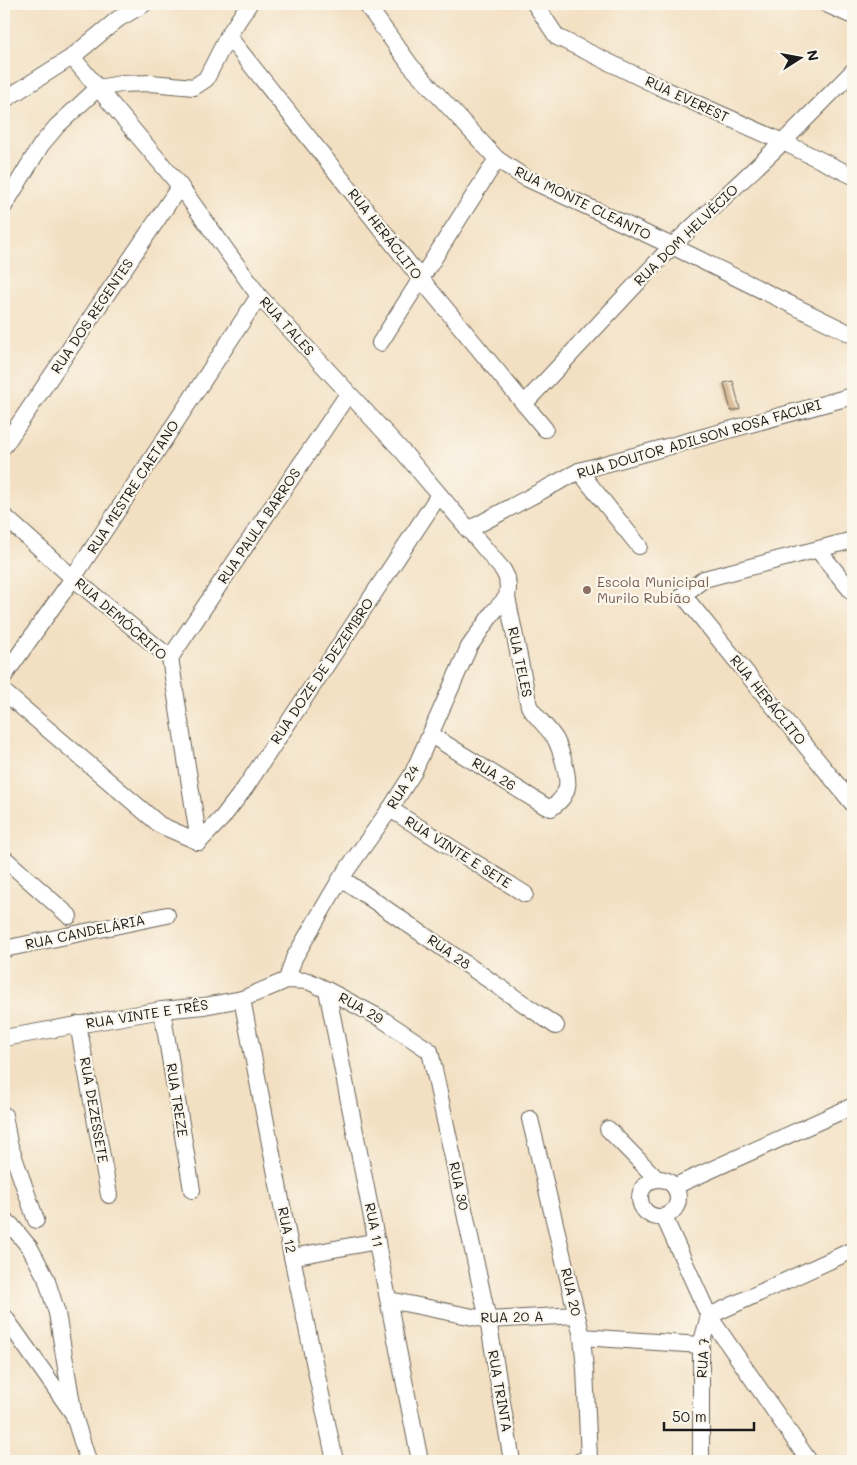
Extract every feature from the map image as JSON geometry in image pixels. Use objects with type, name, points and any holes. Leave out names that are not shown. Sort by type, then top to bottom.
[{"type":"street","points":[[118,19],[128,4]]},
{"type":"street","points":[[4,100],[72,57],[118,19],[144,4]]},
{"type":"street","points":[[4,206],[41,145],[57,126],[98,88],[121,84],[151,83],[194,87],[206,79],[228,36],[249,4]]},
{"type":"street","name":"RUA MONTE CLEANTO","points":[[366,4],[411,66],[497,159],[524,177],[672,246],[853,335]]},
{"type":"street","name":"RUA EVEREST","points":[[534,4],[558,37],[664,89],[783,142],[853,176]]},
{"type":"street","points":[[826,4],[853,16]]},
{"type":"street","name":"RUA HERÁCLITO","points":[[228,36],[421,279],[545,429]]},
{"type":"street","name":"RUA TALES","points":[[72,57],[180,186],[259,296],[404,453],[503,570],[507,578],[507,592]]},
{"type":"street","name":"RUA DOM HELVÉCIO","points":[[524,404],[672,246],[783,142],[853,71]]},
{"type":"street","points":[[380,344],[497,159]]},
{"type":"street","name":"RUA DOS REGENTES","points":[[4,446],[180,186]]},
{"type":"street","name":"RUA MESTRE CAETANO","points":[[4,676],[73,578],[259,296]]},
{"type":"street","name":"RUA PAULA BARROS","points":[[170,658],[348,394]]},
{"type":"street","name":"RUA DOUTOR ADILSON ROSA FACURI","points":[[468,530],[579,471],[853,396]]},
{"type":"street","points":[[579,471],[638,546]]},
{"type":"street","name":"RUA DOZE DE DEZEMBRO","points":[[199,842],[222,818],[245,788],[439,495]]},
{"type":"street","name":"RUA DEMÓCRITO","points":[[4,516],[73,578],[170,658],[199,842]]},
{"type":"street","points":[[853,540],[818,550],[853,593]]},
{"type":"street","name":"RUA HERÁCLITO","points":[[818,550],[704,579],[683,595],[853,804]]},
{"type":"street","name":"RUA 24","points":[[287,980],[294,958],[342,878],[413,773],[469,647],[507,592]]},
{"type":"street","name":"RUA TELES","points":[[507,592],[530,706],[534,714],[556,740],[568,775],[568,788],[557,804]]},
{"type":"street","points":[[4,692],[160,825],[199,842]]},
{"type":"street","name":"RUA 26","points":[[431,735],[545,806],[551,808],[557,804]]},
{"type":"street","name":"RUA VINTE E SETE","points":[[390,809],[525,894]]},
{"type":"street","points":[[4,858],[69,916]]},
{"type":"street","name":"RUA 28","points":[[342,878],[556,1026]]},
{"type":"street","name":"RUA CANDELÁRIA","points":[[4,949],[167,915]]},
{"type":"street","name":"RUA 29","points":[[287,980],[308,981],[327,990],[382,1020],[430,1051]]},
{"type":"street","name":"RUA VINTE E TRÊS","points":[[4,1038],[162,1010],[204,1006],[242,999],[287,980]]},
{"type":"street","name":"RUA 11","points":[[327,990],[420,1461]]},
{"type":"street","name":"RUA 12","points":[[242,999],[292,1257],[335,1461]]},
{"type":"street","name":"RUA TREZE","points":[[162,1010],[192,1190]]},
{"type":"street","name":"RUA DEZESSETE","points":[[78,1024],[109,1195]]},
{"type":"street","name":"RUA 30","points":[[430,1051],[488,1320]]},
{"type":"street","points":[[675,1186],[853,1106]]},
{"type":"street","points":[[4,1115],[9,1143],[36,1220]]},
{"type":"street","name":"RUA 20","points":[[530,1119],[582,1337],[589,1459],[580,1461]]},
{"type":"street","points":[[608,1129],[656,1178]]},
{"type":"street","points":[[656,1178],[666,1180],[675,1186],[678,1195],[677,1204],[672,1212],[664,1217],[654,1217],[644,1211],[640,1202],[640,1191],[646,1182],[656,1178]]},
{"type":"street","points":[[664,1217],[709,1316],[809,1461]]},
{"type":"street","points":[[4,1220],[11,1225],[30,1248],[46,1278],[56,1313],[74,1416],[88,1461]]},
{"type":"street","points":[[292,1257],[377,1241]]},
{"type":"street","points":[[709,1316],[853,1250]]},
{"type":"street","name":"RUA 20 A","points":[[389,1300],[488,1320],[577,1315]]},
{"type":"street","points":[[4,1316],[74,1416]]},
{"type":"street","name":"RUA 7","points":[[701,1461],[701,1345],[709,1316]]},
{"type":"street","name":"RUA TRINTA","points":[[488,1320],[512,1461]]},
{"type":"street","points":[[582,1337],[701,1345]]},
{"type":"building","points":[[733,381],[740,409],[731,411],[724,383]]},
{"type":"place","name":"Escola Municipal Murilo Rubião","points":[[587,590]]}]
